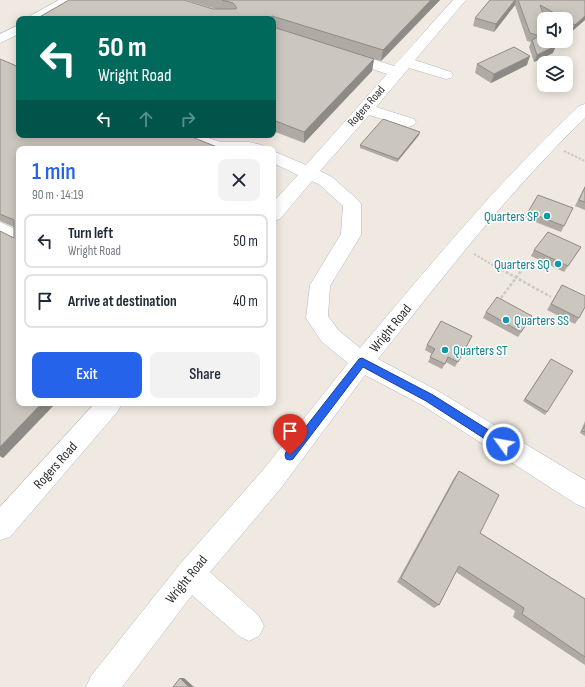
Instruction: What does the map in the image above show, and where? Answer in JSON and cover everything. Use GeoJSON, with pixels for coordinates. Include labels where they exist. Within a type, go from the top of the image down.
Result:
{"type":"FeatureCollection","features":[{"type":"Feature","properties":{"kind":"street"},"geometry":{"type":"LineString","coordinates":[[41,16],[68,0]]}},
{"type":"Feature","properties":{"kind":"street","name":"Rogers Road"},"geometry":{"type":"LineString","coordinates":[[276,210],[401,67],[457,0]]}},
{"type":"Feature","properties":{"kind":"street"},"geometry":{"type":"LineString","coordinates":[[0,40],[16,30]]}},
{"type":"Feature","properties":{"kind":"street"},"geometry":{"type":"LineString","coordinates":[[333,52],[446,75]]}},
{"type":"Feature","properties":{"kind":"street"},"geometry":{"type":"LineString","coordinates":[[364,108],[408,122]]}},
{"type":"Feature","properties":{"kind":"street","name":"Wright Road"},"geometry":{"type":"LineString","coordinates":[[102,687],[190,574],[272,478],[362,362],[458,245],[548,144],[585,109]]}},
{"type":"Feature","properties":{"kind":"street"},"geometry":{"type":"LineString","coordinates":[[192,138],[206,144],[217,146]]}},
{"type":"Feature","properties":{"kind":"street"},"geometry":{"type":"LineString","coordinates":[[276,157],[326,180],[352,204],[351,235],[320,285],[317,318],[330,336],[362,362],[430,398],[585,495]]}},
{"type":"Feature","properties":{"kind":"street"},"geometry":{"type":"LineString","coordinates":[[0,229],[16,237]]}},
{"type":"Feature","properties":{"kind":"street","name":"Rogers Road"},"geometry":{"type":"LineString","coordinates":[[0,527],[107,406]]}},
{"type":"Feature","properties":{"kind":"street"},"geometry":{"type":"LineString","coordinates":[[190,574],[249,626]]}},
{"type":"Feature","properties":{"kind":"path"},"geometry":{"type":"LineString","coordinates":[[548,144],[585,160]]}},
{"type":"Feature","properties":{"kind":"path"},"geometry":{"type":"LineString","coordinates":[[458,245],[551,297]]}},
{"type":"Feature","properties":{"kind":"path"},"geometry":{"type":"LineString","coordinates":[[501,298],[527,262]]}},
{"type":"Feature","properties":{"kind":"building"},"geometry":{"type":"Polygon","coordinates":[[[69,0],[184,0],[213,9],[235,9],[237,8],[233,3],[222,0],[431,0],[383,50],[276,16],[41,16],[69,0]]]}},
{"type":"Feature","properties":{"kind":"building"},"geometry":{"type":"Polygon","coordinates":[[[490,0],[515,0],[496,24],[475,18],[490,0]]]}},
{"type":"Feature","properties":{"kind":"building"},"geometry":{"type":"Polygon","coordinates":[[[518,0],[585,0],[585,16],[575,25],[573,24],[573,12],[552,12],[540,5],[542,12],[537,12],[537,35],[530,33],[518,0]]]}},
{"type":"Feature","properties":{"kind":"building"},"geometry":{"type":"Polygon","coordinates":[[[276,28],[374,59],[304,132],[276,121],[276,28]]]}},
{"type":"Feature","properties":{"kind":"building"},"geometry":{"type":"Polygon","coordinates":[[[537,38],[537,48],[552,48],[537,55],[532,40],[537,38]]]}},
{"type":"Feature","properties":{"kind":"building"},"geometry":{"type":"Polygon","coordinates":[[[514,47],[530,56],[494,74],[477,64],[514,47]]]}},
{"type":"Feature","properties":{"kind":"building"},"geometry":{"type":"Polygon","coordinates":[[[0,59],[16,66],[16,138],[194,138],[214,146],[16,146],[16,406],[39,406],[0,447],[0,231],[14,238],[14,220],[0,214],[0,59]]]}},
{"type":"Feature","properties":{"kind":"building"},"geometry":{"type":"Polygon","coordinates":[[[383,119],[420,132],[398,159],[360,145],[383,119]]]}},
{"type":"Feature","properties":{"kind":"building"},"geometry":{"type":"Polygon","coordinates":[[[585,187],[585,202],[579,200],[585,187]]]}},
{"type":"Feature","properties":{"kind":"building","name":"Quarters SP"},"geometry":{"type":"Polygon","coordinates":[[[538,195],[573,208],[564,226],[528,212],[538,195]]]}},
{"type":"Feature","properties":{"kind":"building"},"geometry":{"type":"Polygon","coordinates":[[[548,232],[581,247],[568,266],[534,250],[548,232]]]}},
{"type":"Feature","properties":{"kind":"building"},"geometry":{"type":"Polygon","coordinates":[[[562,285],[585,296],[585,307],[579,318],[551,304],[562,285]]]}},
{"type":"Feature","properties":{"kind":"building","name":"Quarters SS"},"geometry":{"type":"Polygon","coordinates":[[[497,297],[532,316],[521,332],[486,312],[497,297]]]}},
{"type":"Feature","properties":{"kind":"building","name":"Quarters ST"},"geometry":{"type":"Polygon","coordinates":[[[441,321],[472,336],[458,362],[448,357],[445,364],[430,357],[435,349],[427,345],[441,321]]]}},
{"type":"Feature","properties":{"kind":"building"},"geometry":{"type":"Polygon","coordinates":[[[551,359],[573,371],[547,412],[525,399],[551,359]]]}},
{"type":"Feature","properties":{"kind":"building"},"geometry":{"type":"Polygon","coordinates":[[[585,425],[585,432],[582,431],[585,425]]]}},
{"type":"Feature","properties":{"kind":"building"},"geometry":{"type":"Polygon","coordinates":[[[459,471],[499,495],[480,533],[585,599],[585,657],[522,614],[524,608],[459,566],[439,605],[401,578],[459,471]]]}},
{"type":"Feature","properties":{"kind":"building"},"geometry":{"type":"Polygon","coordinates":[[[180,678],[189,687],[173,687],[180,678]]]}},
{"type":"Feature","properties":{"kind":"place","name":"Quarters SP"},"geometry":{"type":"Point","coordinates":[547,216]}},
{"type":"Feature","properties":{"kind":"place","name":"Quarters SQ"},"geometry":{"type":"Point","coordinates":[558,264]}},
{"type":"Feature","properties":{"kind":"place","name":"Quarters SS"},"geometry":{"type":"Point","coordinates":[506,320]}},
{"type":"Feature","properties":{"kind":"place","name":"Quarters ST"},"geometry":{"type":"Point","coordinates":[445,350]}},
{"type":"Feature","properties":{"kind":"route"},"geometry":{"type":"LineString","coordinates":[[290,455],[362,362],[430,398],[503,444]]}}]}
